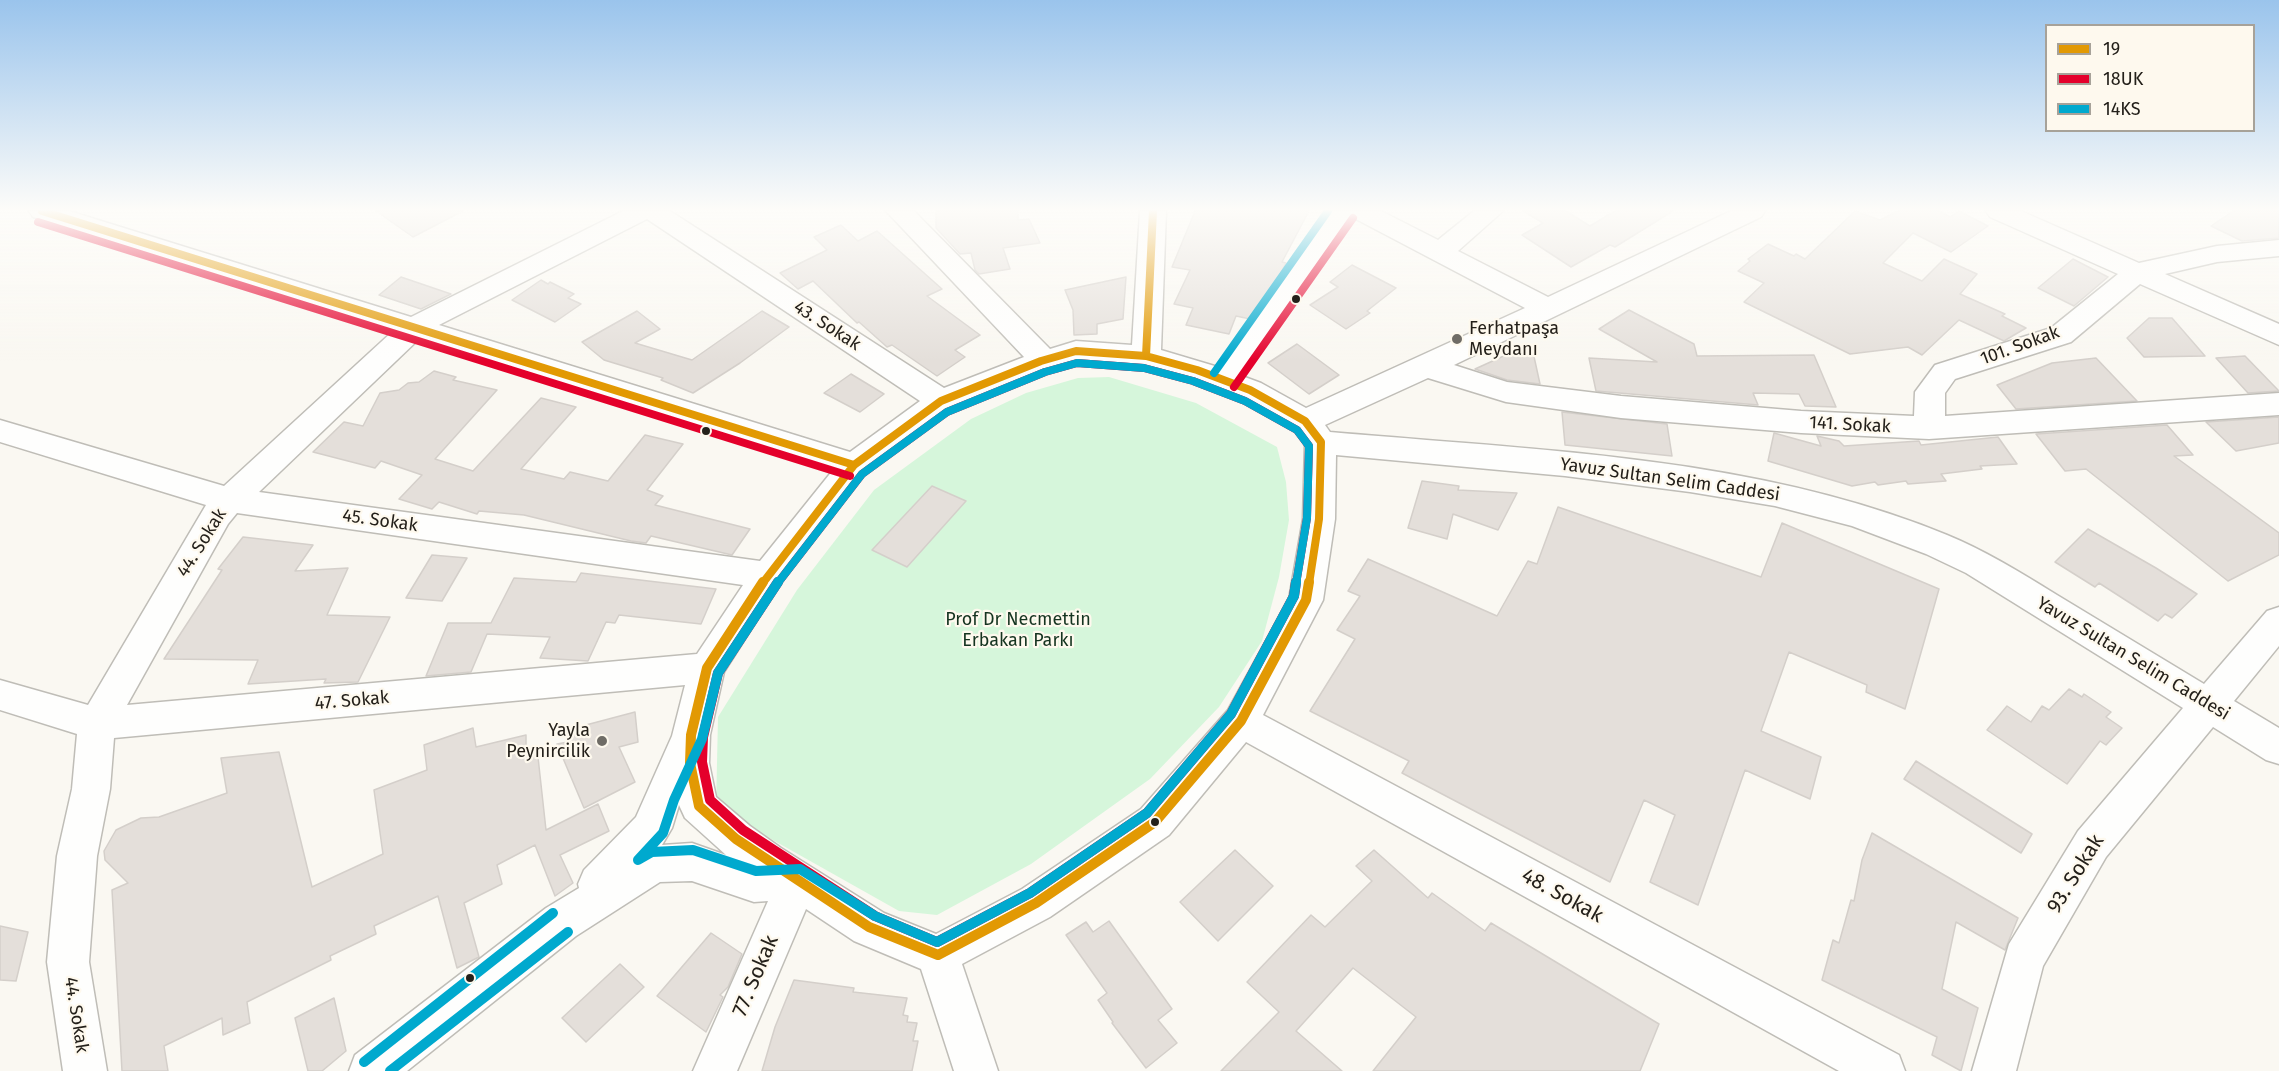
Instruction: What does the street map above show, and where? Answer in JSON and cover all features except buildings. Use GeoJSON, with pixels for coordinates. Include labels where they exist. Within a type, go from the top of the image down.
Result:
{"type":"FeatureCollection","features":[{"type":"Feature","properties":{"kind":"street"},"geometry":{"type":"LineString","coordinates":[[204,261],[854,465]]}},
{"type":"Feature","properties":{"kind":"street","name":"44. Sokak"},"geometry":{"type":"LineString","coordinates":[[84,1071],[68,962],[78,856],[91,789],[97,724],[216,515],[230,500],[415,326],[544,261]]}},
{"type":"Feature","properties":{"kind":"street","name":"43. Sokak"},"geometry":{"type":"LineString","coordinates":[[728,261],[941,401]]}},
{"type":"Feature","properties":{"kind":"street"},"geometry":{"type":"LineString","coordinates":[[948,261],[1044,360]]}},
{"type":"Feature","properties":{"kind":"street"},"geometry":{"type":"LineString","coordinates":[[1146,356],[1151,261]]}},
{"type":"Feature","properties":{"kind":"street"},"geometry":{"type":"LineString","coordinates":[[1224,380],[1308,261]]}},
{"type":"Feature","properties":{"kind":"street"},"geometry":{"type":"LineString","coordinates":[[1457,261],[1548,309]]}},
{"type":"Feature","properties":{"kind":"street"},"geometry":{"type":"LineString","coordinates":[[1313,431],[1426,367],[1648,261]]}},
{"type":"Feature","properties":{"kind":"street"},"geometry":{"type":"LineString","coordinates":[[2112,261],[2279,335]]}},
{"type":"Feature","properties":{"kind":"street","name":"101. Sokak"},"geometry":{"type":"LineString","coordinates":[[1929,428],[1930,392],[1945,372],[2061,335],[2137,272],[2186,261]]}},
{"type":"Feature","properties":{"kind":"street"},"geometry":{"type":"LineString","coordinates":[[561,922],[652,828],[663,796],[691,735],[707,668],[768,575],[854,465],[941,401],[1044,360],[1076,351],[1146,356],[1250,390],[1313,431]]}},
{"type":"Feature","properties":{"kind":"street","name":"141. Sokak"},"geometry":{"type":"LineString","coordinates":[[1426,367],[1506,392],[1621,407],[1802,422],[1929,428],[2279,404]]}},
{"type":"Feature","properties":{"kind":"street","name":"45. Sokak"},"geometry":{"type":"LineString","coordinates":[[0,431],[230,500],[768,575]]}},
{"type":"Feature","properties":{"kind":"street"},"geometry":{"type":"LineString","coordinates":[[938,955],[1036,903],[1155,822],[1241,720],[1306,600],[1319,519],[1313,431]]}},
{"type":"Feature","properties":{"kind":"street","name":"Yavuz Sultan Selim Caddesi"},"geometry":{"type":"LineString","coordinates":[[1313,431],[1743,486],[1842,509],[1935,541],[1977,564],[2279,748]]}},
{"type":"Feature","properties":{"kind":"street","name":"93. Sokak"},"geometry":{"type":"LineString","coordinates":[[1994,1071],[2024,959],[2092,844],[2279,621]]}},
{"type":"Feature","properties":{"kind":"street","name":"47. Sokak"},"geometry":{"type":"LineString","coordinates":[[0,694],[97,724],[707,668]]}},
{"type":"Feature","properties":{"kind":"street","name":"48. Sokak"},"geometry":{"type":"LineString","coordinates":[[1241,720],[1883,1071]]}},
{"type":"Feature","properties":{"kind":"street"},"geometry":{"type":"LineString","coordinates":[[691,735],[690,763],[699,806],[736,839],[869,927],[938,955],[976,1071]]}},
{"type":"Feature","properties":{"kind":"street"},"geometry":{"type":"LineString","coordinates":[[371,1071],[561,922],[654,864],[692,862],[754,884],[797,881]]}},
{"type":"Feature","properties":{"kind":"street","name":"77. Sokak"},"geometry":{"type":"LineString","coordinates":[[715,1071],[797,881]]}},
{"type":"Feature","properties":{"kind":"green space","name":"Prof Dr Necmettin Erbakan Parkı"},"geometry":{"type":"Polygon","coordinates":[[[1109,377],[1196,403],[1277,447],[1286,482],[1289,520],[1279,577],[1262,641],[1219,707],[1150,779],[1031,864],[937,915],[899,911],[716,808],[718,717],[797,590],[874,490],[971,419],[1026,393],[1078,378],[1109,377]]]}},
{"type":"Feature","properties":{"kind":"transit line","name":"18UK"},"geometry":{"type":"LineString","coordinates":[[163,261],[850,476]]}},
{"type":"Feature","properties":{"kind":"transit line","name":"19"},"geometry":{"type":"LineString","coordinates":[[202,261],[854,465]]}},
{"type":"Feature","properties":{"kind":"transit line","name":"19"},"geometry":{"type":"LineString","coordinates":[[1146,356],[1151,261]]}},
{"type":"Feature","properties":{"kind":"transit line","name":"14KS"},"geometry":{"type":"LineString","coordinates":[[1214,373],[1293,261]]}},
{"type":"Feature","properties":{"kind":"transit line","name":"18UK"},"geometry":{"type":"LineString","coordinates":[[1234,387],[1323,261]]}},
{"type":"Feature","properties":{"kind":"transit line","name":"19"},"geometry":{"type":"LineString","coordinates":[[1076,351],[1146,356],[1197,370],[1250,390],[1305,421],[1321,442],[1319,519],[1306,600],[1241,721],[1155,822],[1036,903],[938,955],[869,927],[736,839],[699,806],[690,763],[691,735],[707,668],[768,575],[854,465],[941,401],[1041,361],[1076,351]]}},
{"type":"Feature","properties":{"kind":"transit line","name":"18UK"},"geometry":{"type":"LineString","coordinates":[[1077,363],[1144,368],[1193,381],[1245,401],[1297,430],[1309,446],[1307,518],[1294,596],[1231,714],[1147,813],[1030,893],[937,942],[875,916],[743,830],[710,800],[702,762],[703,737],[718,673],[778,582],[862,474],[947,412],[1045,372],[1077,363]]}},
{"type":"Feature","properties":{"kind":"transit line","name":"14KS"},"geometry":{"type":"LineString","coordinates":[[1077,363],[1144,368],[1193,381],[1245,401],[1297,430],[1309,446],[1307,518],[1294,596],[1231,714],[1147,813],[1030,893],[937,942],[875,916],[800,869],[756,871],[693,850],[652,852],[638,860],[663,833],[674,800],[702,739],[718,673],[778,582],[862,474],[947,412],[1045,372],[1077,363]]}},
{"type":"Feature","properties":{"kind":"transit line","name":"14KS"},"geometry":{"type":"LineString","coordinates":[[364,1062],[553,913]]}},
{"type":"Feature","properties":{"kind":"transit line","name":"14KS"},"geometry":{"type":"LineString","coordinates":[[390,1071],[568,932]]}},
{"type":"Feature","properties":{"kind":"place","name":"Ferhatpaşa Meydanı"},"geometry":{"type":"Point","coordinates":[1457,339]}},
{"type":"Feature","properties":{"kind":"place","name":"Yayla Peynircilik"},"geometry":{"type":"Point","coordinates":[602,741]}}]}
